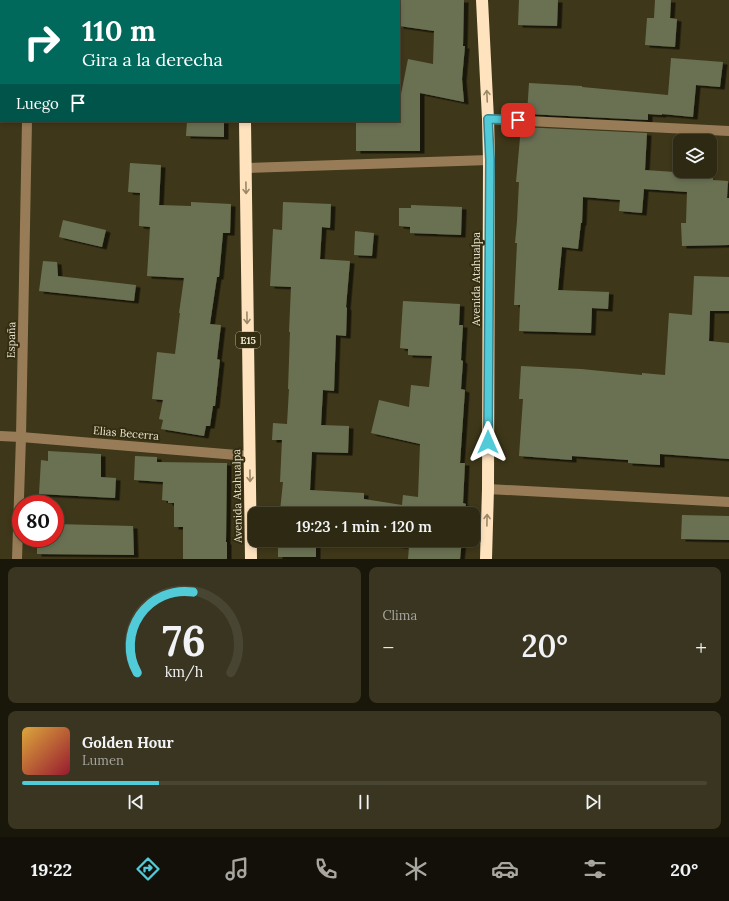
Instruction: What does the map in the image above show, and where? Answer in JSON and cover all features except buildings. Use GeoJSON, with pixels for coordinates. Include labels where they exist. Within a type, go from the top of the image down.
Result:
{"type":"FeatureCollection","features":[{"type":"Feature","properties":{"kind":"highway","name":"Avenida Atahualpa"},"geometry":{"type":"LineString","coordinates":[[482,0],[490,160],[488,489],[486,559]]}},
{"type":"Feature","properties":{"kind":"highway","name":"Avenida Atahualpa"},"geometry":{"type":"LineString","coordinates":[[245,122],[251,559]]}},
{"type":"Feature","properties":{"kind":"street"},"geometry":{"type":"LineString","coordinates":[[488,119],[729,131]]}},
{"type":"Feature","properties":{"kind":"street","name":"España"},"geometry":{"type":"LineString","coordinates":[[17,559],[21,437],[26,122]]}},
{"type":"Feature","properties":{"kind":"street"},"geometry":{"type":"LineString","coordinates":[[245,168],[490,160]]}},
{"type":"Feature","properties":{"kind":"street","name":"Elias Becerra"},"geometry":{"type":"LineString","coordinates":[[0,436],[250,456]]}},
{"type":"Feature","properties":{"kind":"street"},"geometry":{"type":"LineString","coordinates":[[488,489],[729,502]]}},
{"type":"Feature","properties":{"kind":"route"},"geometry":{"type":"LineString","coordinates":[[488,442],[490,160],[488,119],[518,120]]}}]}
